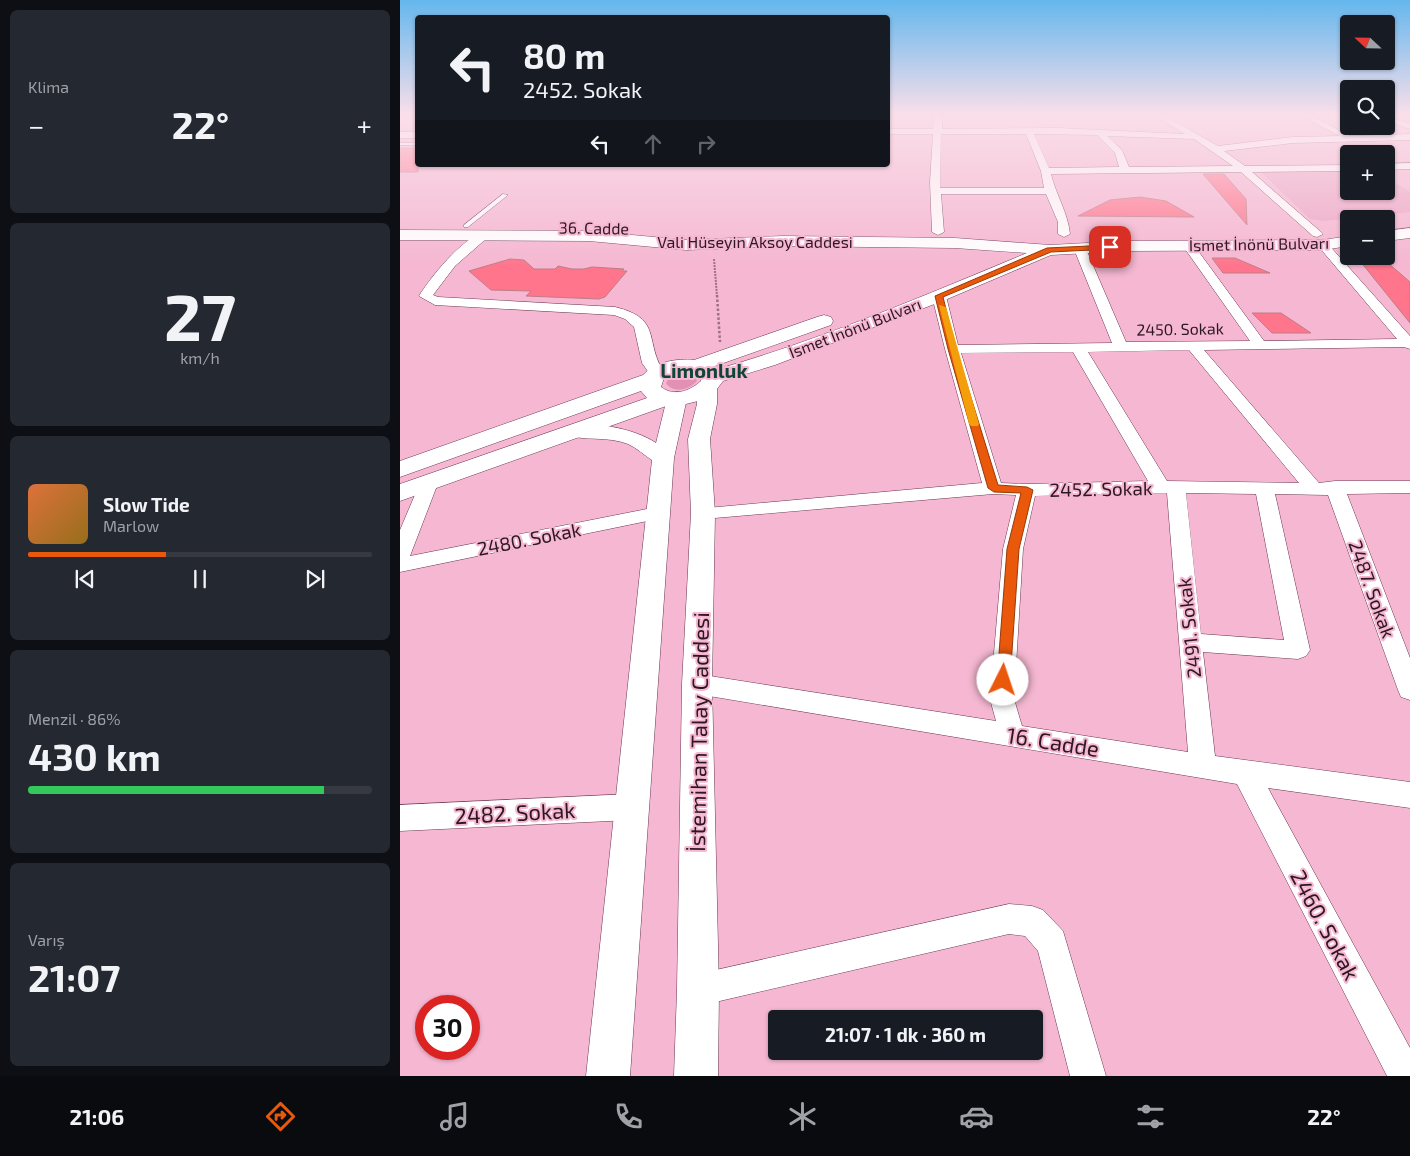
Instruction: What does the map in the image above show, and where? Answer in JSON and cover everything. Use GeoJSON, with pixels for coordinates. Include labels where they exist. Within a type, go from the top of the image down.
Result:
{"type":"FeatureCollection","features":[{"type":"Feature","properties":{"kind":"main road"},"geometry":{"type":"LineString","coordinates":[[1395,226],[1410,224]]}},
{"type":"Feature","properties":{"kind":"main road","name":"36. Cadde"},"geometry":{"type":"LineString","coordinates":[[400,225],[1028,233]]}},
{"type":"Feature","properties":{"kind":"main road"},"geometry":{"type":"LineString","coordinates":[[676,245],[670,242],[670,237],[678,232],[690,229],[709,231],[714,235],[710,241],[697,245]]}},
{"type":"Feature","properties":{"kind":"main road","name":"İsmet İnönü Bulvarı"},"geometry":{"type":"LineString","coordinates":[[705,377],[721,356],[978,268],[1014,247],[1016,239],[1028,233]]}},
{"type":"Feature","properties":{"kind":"main road","name":"İsmet İnönü Bulvarı"},"geometry":{"type":"LineString","coordinates":[[705,377],[768,361],[939,296],[1048,242],[1080,249],[1125,246],[1189,246],[1320,239],[1340,233]]}},
{"type":"Feature","properties":{"kind":"main road"},"geometry":{"type":"LineString","coordinates":[[1395,235],[1410,233]]}},
{"type":"Feature","properties":{"kind":"main road","name":"İsmet İnönü Bulvarı"},"geometry":{"type":"LineString","coordinates":[[1064,234],[1340,240]]}},
{"type":"Feature","properties":{"kind":"main road"},"geometry":{"type":"LineString","coordinates":[[1048,242],[1061,244],[1064,234]]}},
{"type":"Feature","properties":{"kind":"main road","name":"Vali Hüseyin Aksoy Caddesi"},"geometry":{"type":"LineString","coordinates":[[400,235],[589,236],[676,245],[783,241],[955,243],[1014,247],[1048,242]]}},
{"type":"Feature","properties":{"kind":"main road"},"geometry":{"type":"LineString","coordinates":[[955,243],[973,250],[979,258],[978,268]]}},
{"type":"Feature","properties":{"kind":"main road"},"geometry":{"type":"LineString","coordinates":[[400,469],[654,377],[675,367],[705,377],[688,397],[672,398],[660,396],[650,389],[654,377]]}},
{"type":"Feature","properties":{"kind":"main road"},"geometry":{"type":"LineString","coordinates":[[400,493],[572,431],[672,398]]}},
{"type":"Feature","properties":{"kind":"street"},"geometry":{"type":"LineString","coordinates":[[936,166],[938,232]]}},
{"type":"Feature","properties":{"kind":"street"},"geometry":{"type":"LineString","coordinates":[[1044,166],[1050,191],[1063,222],[1064,234]]}},
{"type":"Feature","properties":{"kind":"street"},"geometry":{"type":"LineString","coordinates":[[1239,166],[1320,239],[1409,344]]}},
{"type":"Feature","properties":{"kind":"street"},"geometry":{"type":"LineString","coordinates":[[1046,171],[1340,168]]}},
{"type":"Feature","properties":{"kind":"street"},"geometry":{"type":"LineString","coordinates":[[936,191],[1050,191]]}},
{"type":"Feature","properties":{"kind":"street"},"geometry":{"type":"LineString","coordinates":[[483,236],[470,246],[432,284],[426,296],[435,301],[615,311],[630,316],[641,325],[654,377]]}},
{"type":"Feature","properties":{"kind":"street"},"geometry":{"type":"LineString","coordinates":[[1189,246],[1260,345]]}},
{"type":"Feature","properties":{"kind":"street"},"geometry":{"type":"LineString","coordinates":[[1080,249],[1121,347]]}},
{"type":"Feature","properties":{"kind":"street"},"geometry":{"type":"LineString","coordinates":[[939,296],[952,349],[994,488]]}},
{"type":"Feature","properties":{"kind":"street"},"geometry":{"type":"LineString","coordinates":[[1394,326],[1410,325]]}},
{"type":"Feature","properties":{"kind":"street","name":"2450. Sokak"},"geometry":{"type":"LineString","coordinates":[[952,349],[1409,344]]}},
{"type":"Feature","properties":{"kind":"street","name":"2487. Sokak"},"geometry":{"type":"LineString","coordinates":[[1194,347],[1324,488],[1410,690]]}},
{"type":"Feature","properties":{"kind":"street","name":"2491. Sokak"},"geometry":{"type":"LineString","coordinates":[[1079,349],[1168,488],[1191,642],[1203,767]]}},
{"type":"Feature","properties":{"kind":"street","name":"İstemihan Talay Caddesi"},"geometry":{"type":"LineString","coordinates":[[696,1076],[698,990],[697,684],[703,513],[700,439],[707,404],[705,377]]}},
{"type":"Feature","properties":{"kind":"street"},"geometry":{"type":"LineString","coordinates":[[608,1076],[657,513],[672,398]]}},
{"type":"Feature","properties":{"kind":"street"},"geometry":{"type":"LineString","coordinates":[[572,431],[610,433],[637,440],[663,458]]}},
{"type":"Feature","properties":{"kind":"street"},"geometry":{"type":"LineString","coordinates":[[400,555],[429,483]]}},
{"type":"Feature","properties":{"kind":"street","name":"2452. Sokak"},"geometry":{"type":"LineString","coordinates":[[703,513],[994,488],[1027,490],[1410,487]]}},
{"type":"Feature","properties":{"kind":"street"},"geometry":{"type":"LineString","coordinates":[[1191,642],[1298,650],[1264,489]]}},
{"type":"Feature","properties":{"kind":"street"},"geometry":{"type":"LineString","coordinates":[[1012,735],[1002,699],[1013,549],[1027,490]]}},
{"type":"Feature","properties":{"kind":"street","name":"2480. Sokak"},"geometry":{"type":"LineString","coordinates":[[400,565],[657,513]]}},
{"type":"Feature","properties":{"kind":"street","name":"16. Cadde"},"geometry":{"type":"LineString","coordinates":[[697,684],[1203,767],[1410,795]]}},
{"type":"Feature","properties":{"kind":"street","name":"2460. Sokak"},"geometry":{"type":"LineString","coordinates":[[1245,773],[1406,1076]]}},
{"type":"Feature","properties":{"kind":"street","name":"2482. Sokak"},"geometry":{"type":"LineString","coordinates":[[400,818],[631,807]]}},
{"type":"Feature","properties":{"kind":"street"},"geometry":{"type":"LineString","coordinates":[[698,990],[1009,919],[1032,921],[1052,942],[1088,1076]]}},
{"type":"Feature","properties":{"kind":"lane"},"geometry":{"type":"LineString","coordinates":[[466,226],[505,195]]}},
{"type":"Feature","properties":{"kind":"path"},"geometry":{"type":"LineString","coordinates":[[713,250],[721,356]]}},
{"type":"Feature","properties":{"kind":"shaded area"},"geometry":{"type":"Polygon","coordinates":[[[1340,170],[1340,200],[1395,200],[1395,183],[1410,192],[1410,212],[1395,214],[1395,210],[1340,210],[1340,219],[1325,221],[1310,219],[1261,172],[1340,170]]]}},
{"type":"Feature","properties":{"kind":"shaded area"},"geometry":{"type":"Polygon","coordinates":[[[682,373],[695,376],[697,381],[690,387],[677,390],[666,383],[669,378],[682,373]]]}},
{"type":"Feature","properties":{"kind":"building"},"geometry":{"type":"Polygon","coordinates":[[[400,166],[418,167],[418,172],[400,172],[400,166]]]}},
{"type":"Feature","properties":{"kind":"building"},"geometry":{"type":"Polygon","coordinates":[[[1203,174],[1224,174],[1246,199],[1247,225],[1203,174]]]}},
{"type":"Feature","properties":{"kind":"building"},"geometry":{"type":"Polygon","coordinates":[[[1140,197],[1166,201],[1194,217],[1078,216],[1110,200],[1140,197]]]}},
{"type":"Feature","properties":{"kind":"building"},"geometry":{"type":"Polygon","coordinates":[[[1212,258],[1235,258],[1270,273],[1223,273],[1212,258]]]}},
{"type":"Feature","properties":{"kind":"building"},"geometry":{"type":"Polygon","coordinates":[[[510,259],[524,260],[534,269],[555,269],[558,266],[572,269],[592,267],[624,269],[622,271],[627,271],[605,297],[599,299],[526,296],[531,291],[491,290],[469,271],[510,259]]]}},
{"type":"Feature","properties":{"kind":"building"},"geometry":{"type":"Polygon","coordinates":[[[1363,265],[1390,265],[1410,282],[1410,323],[1363,265]]]}},
{"type":"Feature","properties":{"kind":"building"},"geometry":{"type":"Polygon","coordinates":[[[1252,313],[1281,313],[1311,333],[1272,333],[1252,313]]]}},
{"type":"Feature","properties":{"kind":"slow traffic"},"geometry":{"type":"LineString","coordinates":[[942,307],[974,424]]}},
{"type":"Feature","properties":{"kind":"district","name":"Limonluk"},"geometry":{"type":"Point","coordinates":[704,371]}},
{"type":"Feature","properties":{"kind":"route"},"geometry":{"type":"LineString","coordinates":[[1003,680],[1013,549],[1027,490],[994,488],[952,349],[939,296],[1050,250],[1110,247]]}}]}
